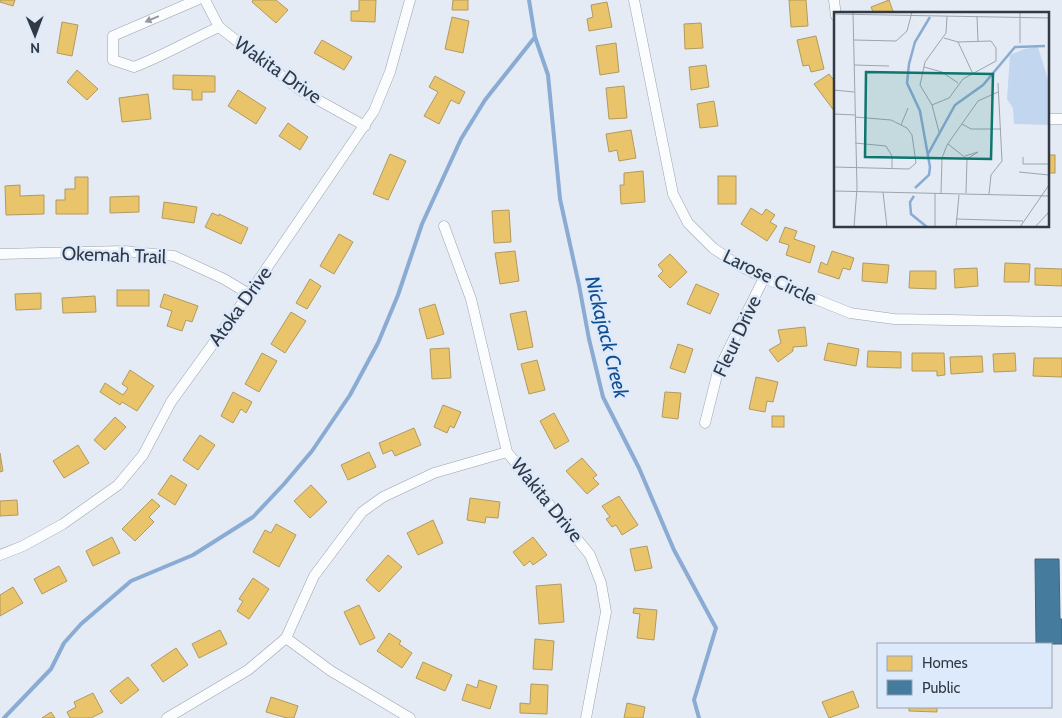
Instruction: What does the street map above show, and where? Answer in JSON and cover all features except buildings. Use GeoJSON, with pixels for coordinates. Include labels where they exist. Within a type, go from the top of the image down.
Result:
{"type":"FeatureCollection","features":[{"type":"Feature","properties":{"kind":"street"},"geometry":{"type":"LineString","coordinates":[[197,0],[113,36],[113,60],[134,67],[160,57],[184,43],[219,27]]}},
{"type":"Feature","properties":{"kind":"street","name":"Wakita Drive"},"geometry":{"type":"LineString","coordinates":[[205,0],[219,27],[300,90],[365,126]]}},
{"type":"Feature","properties":{"kind":"street","name":"Atoka Drive"},"geometry":{"type":"LineString","coordinates":[[0,554],[24,546],[62,524],[118,485],[143,455],[171,402],[249,294],[374,111],[390,72],[410,0]]}},
{"type":"Feature","properties":{"kind":"street","name":"Larose Circle"},"geometry":{"type":"LineString","coordinates":[[634,0],[673,194],[688,223],[713,248],[738,265],[764,278],[850,313],[894,320],[1062,322]]}},
{"type":"Feature","properties":{"kind":"street","name":"Wakita Drive"},"geometry":{"type":"LineString","coordinates":[[444,226],[471,299],[507,452],[590,555],[601,583],[606,612],[586,718]]}},
{"type":"Feature","properties":{"kind":"street","name":"Okemah Trail"},"geometry":{"type":"LineString","coordinates":[[0,254],[124,251],[174,256],[224,279],[249,294]]}},
{"type":"Feature","properties":{"kind":"street","name":"Fleur Drive"},"geometry":{"type":"LineString","coordinates":[[705,423],[718,371],[764,278]]}},
{"type":"Feature","properties":{"kind":"street"},"geometry":{"type":"LineString","coordinates":[[168,718],[248,670],[286,638],[314,576],[362,512],[383,497],[434,473],[507,452]]}},
{"type":"Feature","properties":{"kind":"street"},"geometry":{"type":"LineString","coordinates":[[286,638],[331,671],[410,718]]}},
{"type":"Feature","properties":{"kind":"waterway","name":"Nickajack Creek"},"geometry":{"type":"LineString","coordinates":[[529,0],[535,37],[548,75],[560,199],[603,397],[639,468],[674,550],[716,628],[694,700],[699,718]]}},
{"type":"Feature","properties":{"kind":"waterway"},"geometry":{"type":"LineString","coordinates":[[4,718],[51,669],[64,643],[81,624],[131,581],[193,555],[253,517],[312,451],[350,395],[378,343],[398,295],[422,224],[461,139],[485,100],[535,37]]}}]}
